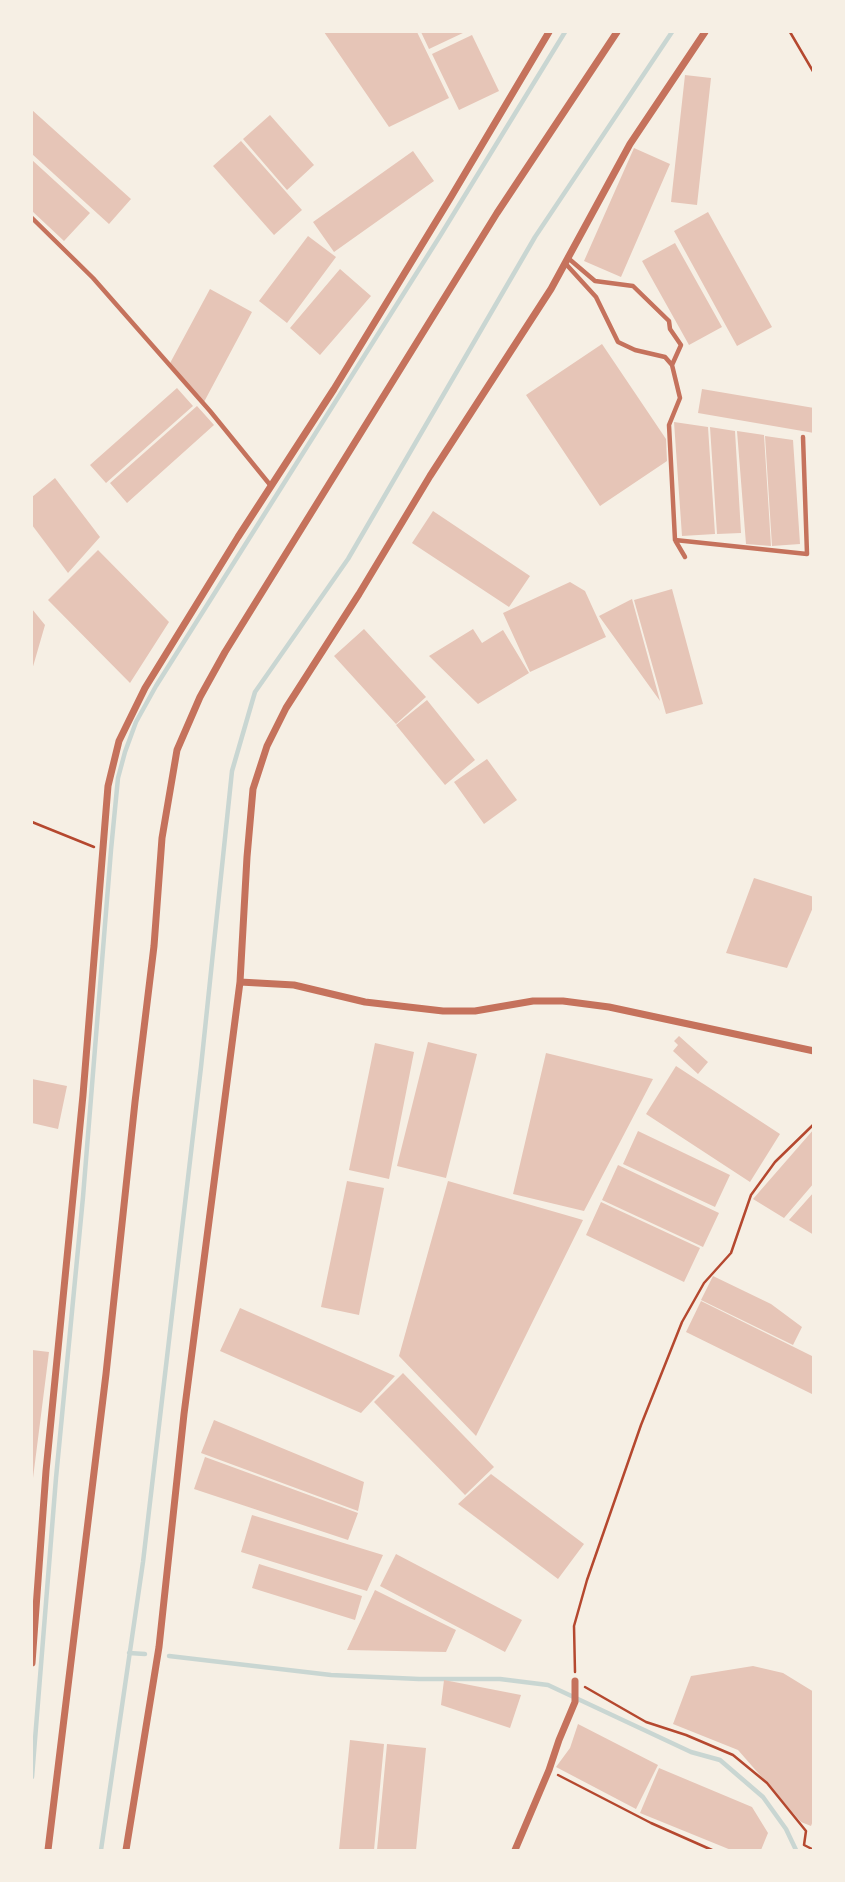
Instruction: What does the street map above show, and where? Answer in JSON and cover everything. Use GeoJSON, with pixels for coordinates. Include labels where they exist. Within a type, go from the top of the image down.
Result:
{"type":"FeatureCollection","features":[{"type":"Feature","properties":{"kind":"street"},"geometry":{"type":"LineString","coordinates":[[32,1663],[46,1471],[83,1095],[108,786],[119,741],[145,688],[334,389],[549,32]]}},
{"type":"Feature","properties":{"kind":"street"},"geometry":{"type":"LineString","coordinates":[[48,1850],[154,946],[162,838],[177,750],[200,697],[238,630],[496,213],[617,32]]}},
{"type":"Feature","properties":{"kind":"street"},"geometry":{"type":"LineString","coordinates":[[126,1850],[159,1647],[184,1414],[240,982],[253,789],[267,746],[286,708],[430,476],[551,289],[630,144],[705,32]]}},
{"type":"Feature","properties":{"kind":"street"},"geometry":{"type":"LineString","coordinates":[[240,982],[294,985],[365,1002],[443,1012],[475,1011],[533,1001],[563,1001],[609,1007],[814,1051]]}},
{"type":"Feature","properties":{"kind":"street"},"geometry":{"type":"LineString","coordinates":[[515,1850],[575,1702],[575,1685]]}},
{"type":"Feature","properties":{"kind":"lane"},"geometry":{"type":"LineString","coordinates":[[32,218],[93,278],[271,485]]}},
{"type":"Feature","properties":{"kind":"lane"},"geometry":{"type":"LineString","coordinates":[[566,260],[596,297],[618,342],[665,358],[672,365],[680,398],[669,425],[674,540],[685,557]]}},
{"type":"Feature","properties":{"kind":"lane"},"geometry":{"type":"LineString","coordinates":[[566,260],[595,281],[632,286],[668,321],[681,345],[672,365]]}},
{"type":"Feature","properties":{"kind":"lane"},"geometry":{"type":"LineString","coordinates":[[674,540],[807,554],[803,437]]}},
{"type":"Feature","properties":{"kind":"path"},"geometry":{"type":"LineString","coordinates":[[789,32],[814,73]]}},
{"type":"Feature","properties":{"kind":"path"},"geometry":{"type":"LineString","coordinates":[[32,822],[103,851]]}},
{"type":"Feature","properties":{"kind":"path"},"geometry":{"type":"LineString","coordinates":[[814,1124],[775,1162],[751,1195],[731,1253],[704,1283],[682,1322],[641,1425],[587,1580],[574,1626],[575,1685],[646,1722],[733,1755],[767,1783],[806,1831],[804,1845],[814,1850]]}},
{"type":"Feature","properties":{"kind":"path"},"geometry":{"type":"LineString","coordinates":[[549,1770],[651,1823],[712,1850]]}},
{"type":"Feature","properties":{"kind":"building"},"geometry":{"type":"Polygon","coordinates":[[[324,32],[417,32],[449,98],[389,127],[324,32]]]}},
{"type":"Feature","properties":{"kind":"building"},"geometry":{"type":"Polygon","coordinates":[[[421,32],[465,32],[429,49],[421,32]]]}},
{"type":"Feature","properties":{"kind":"building"},"geometry":{"type":"Polygon","coordinates":[[[472,35],[499,91],[459,110],[432,54],[472,35]]]}},
{"type":"Feature","properties":{"kind":"building"},"geometry":{"type":"Polygon","coordinates":[[[685,75],[711,78],[697,205],[671,202],[685,75]]]}},
{"type":"Feature","properties":{"kind":"building"},"geometry":{"type":"Polygon","coordinates":[[[32,110],[131,199],[109,224],[32,154],[32,110]]]}},
{"type":"Feature","properties":{"kind":"building"},"geometry":{"type":"Polygon","coordinates":[[[270,115],[314,165],[287,190],[243,139],[270,115]]]}},
{"type":"Feature","properties":{"kind":"building"},"geometry":{"type":"Polygon","coordinates":[[[241,141],[302,210],[274,235],[213,166],[241,141]]]}},
{"type":"Feature","properties":{"kind":"building"},"geometry":{"type":"Polygon","coordinates":[[[634,148],[670,164],[621,277],[584,261],[634,148]]]}},
{"type":"Feature","properties":{"kind":"building"},"geometry":{"type":"Polygon","coordinates":[[[413,151],[434,181],[334,252],[313,222],[413,151]]]}},
{"type":"Feature","properties":{"kind":"building"},"geometry":{"type":"Polygon","coordinates":[[[32,160],[90,213],[64,241],[32,211],[32,160]]]}},
{"type":"Feature","properties":{"kind":"building"},"geometry":{"type":"Polygon","coordinates":[[[708,212],[772,327],[737,346],[674,231],[708,212]]]}},
{"type":"Feature","properties":{"kind":"building"},"geometry":{"type":"Polygon","coordinates":[[[308,236],[336,257],[287,323],[259,301],[308,236]]]}},
{"type":"Feature","properties":{"kind":"building"},"geometry":{"type":"Polygon","coordinates":[[[675,243],[722,327],[689,345],[642,261],[675,243]]]}},
{"type":"Feature","properties":{"kind":"building"},"geometry":{"type":"Polygon","coordinates":[[[340,269],[371,296],[320,355],[290,328],[340,269]]]}},
{"type":"Feature","properties":{"kind":"building"},"geometry":{"type":"Polygon","coordinates":[[[210,289],[252,312],[204,402],[169,365],[210,289]]]}},
{"type":"Feature","properties":{"kind":"building"},"geometry":{"type":"Polygon","coordinates":[[[602,344],[666,439],[667,461],[600,506],[526,395],[602,344]]]}},
{"type":"Feature","properties":{"kind":"building"},"geometry":{"type":"Polygon","coordinates":[[[177,388],[193,406],[106,483],[90,465],[177,388]]]}},
{"type":"Feature","properties":{"kind":"building"},"geometry":{"type":"Polygon","coordinates":[[[702,389],[814,408],[814,433],[698,413],[702,389]]]}},
{"type":"Feature","properties":{"kind":"building"},"geometry":{"type":"Polygon","coordinates":[[[197,406],[214,425],[127,503],[110,483],[197,406]]]}},
{"type":"Feature","properties":{"kind":"building"},"geometry":{"type":"Polygon","coordinates":[[[674,422],[708,427],[715,534],[682,536],[674,422]]]}},
{"type":"Feature","properties":{"kind":"building"},"geometry":{"type":"Polygon","coordinates":[[[710,427],[735,431],[741,533],[717,534],[710,427]]]}},
{"type":"Feature","properties":{"kind":"building"},"geometry":{"type":"Polygon","coordinates":[[[737,431],[764,435],[771,546],[746,544],[737,431]]]}},
{"type":"Feature","properties":{"kind":"building"},"geometry":{"type":"Polygon","coordinates":[[[765,436],[793,440],[800,544],[772,546],[765,436]]]}},
{"type":"Feature","properties":{"kind":"building"},"geometry":{"type":"Polygon","coordinates":[[[55,478],[100,537],[68,573],[32,525],[32,497],[55,478]]]}},
{"type":"Feature","properties":{"kind":"building"},"geometry":{"type":"Polygon","coordinates":[[[433,511],[530,576],[509,607],[412,543],[433,511]]]}},
{"type":"Feature","properties":{"kind":"building"},"geometry":{"type":"Polygon","coordinates":[[[98,550],[169,622],[130,683],[48,600],[98,550]]]}},
{"type":"Feature","properties":{"kind":"building"},"geometry":{"type":"Polygon","coordinates":[[[570,582],[585,591],[606,637],[530,672],[503,613],[570,582]]]}},
{"type":"Feature","properties":{"kind":"building"},"geometry":{"type":"Polygon","coordinates":[[[672,589],[703,704],[666,714],[634,600],[672,589]]]}},
{"type":"Feature","properties":{"kind":"building"},"geometry":{"type":"Polygon","coordinates":[[[632,599],[660,701],[599,616],[632,599]]]}},
{"type":"Feature","properties":{"kind":"building"},"geometry":{"type":"Polygon","coordinates":[[[32,609],[45,625],[32,670],[32,609]]]}},
{"type":"Feature","properties":{"kind":"building"},"geometry":{"type":"Polygon","coordinates":[[[364,629],[426,697],[396,724],[334,656],[364,629]]]}},
{"type":"Feature","properties":{"kind":"building"},"geometry":{"type":"Polygon","coordinates":[[[473,629],[482,643],[503,630],[529,673],[478,704],[429,656],[473,629]]]}},
{"type":"Feature","properties":{"kind":"building"},"geometry":{"type":"Polygon","coordinates":[[[427,700],[475,760],[445,785],[396,725],[427,700]]]}},
{"type":"Feature","properties":{"kind":"building"},"geometry":{"type":"Polygon","coordinates":[[[487,759],[517,800],[484,824],[454,782],[487,759]]]}},
{"type":"Feature","properties":{"kind":"building"},"geometry":{"type":"Polygon","coordinates":[[[754,878],[814,897],[814,905],[787,968],[726,953],[754,878]]]}},
{"type":"Feature","properties":{"kind":"building"},"geometry":{"type":"Polygon","coordinates":[[[679,1036],[708,1062],[698,1074],[673,1051],[678,1045],[674,1041],[679,1036]]]}},
{"type":"Feature","properties":{"kind":"building"},"geometry":{"type":"Polygon","coordinates":[[[428,1042],[477,1054],[446,1178],[397,1166],[428,1042]]]}},
{"type":"Feature","properties":{"kind":"building"},"geometry":{"type":"Polygon","coordinates":[[[375,1043],[414,1052],[389,1179],[349,1170],[375,1043]]]}},
{"type":"Feature","properties":{"kind":"building"},"geometry":{"type":"Polygon","coordinates":[[[546,1053],[653,1079],[584,1211],[513,1194],[546,1053]]]}},
{"type":"Feature","properties":{"kind":"building"},"geometry":{"type":"Polygon","coordinates":[[[676,1066],[780,1134],[750,1182],[646,1114],[676,1066]]]}},
{"type":"Feature","properties":{"kind":"building"},"geometry":{"type":"Polygon","coordinates":[[[32,1079],[67,1086],[58,1129],[32,1123],[32,1079]]]}},
{"type":"Feature","properties":{"kind":"building"},"geometry":{"type":"Polygon","coordinates":[[[814,1129],[814,1183],[784,1218],[753,1199],[814,1129]]]}},
{"type":"Feature","properties":{"kind":"building"},"geometry":{"type":"Polygon","coordinates":[[[638,1131],[730,1175],[715,1207],[623,1164],[638,1131]]]}},
{"type":"Feature","properties":{"kind":"building"},"geometry":{"type":"Polygon","coordinates":[[[618,1165],[719,1213],[703,1247],[602,1200],[618,1165]]]}},
{"type":"Feature","properties":{"kind":"building"},"geometry":{"type":"Polygon","coordinates":[[[347,1181],[384,1188],[359,1315],[321,1307],[347,1181]]]}},
{"type":"Feature","properties":{"kind":"building"},"geometry":{"type":"Polygon","coordinates":[[[448,1181],[583,1220],[476,1436],[399,1356],[448,1181]]]}},
{"type":"Feature","properties":{"kind":"building"},"geometry":{"type":"Polygon","coordinates":[[[814,1192],[814,1235],[789,1220],[814,1192]]]}},
{"type":"Feature","properties":{"kind":"building"},"geometry":{"type":"Polygon","coordinates":[[[601,1202],[700,1248],[684,1282],[586,1235],[601,1202]]]}},
{"type":"Feature","properties":{"kind":"building"},"geometry":{"type":"Polygon","coordinates":[[[713,1276],[771,1304],[802,1327],[793,1345],[701,1300],[713,1276]]]}},
{"type":"Feature","properties":{"kind":"building"},"geometry":{"type":"Polygon","coordinates":[[[701,1301],[814,1357],[814,1395],[686,1332],[701,1301]]]}},
{"type":"Feature","properties":{"kind":"building"},"geometry":{"type":"Polygon","coordinates":[[[240,1308],[395,1376],[361,1413],[220,1351],[240,1308]]]}},
{"type":"Feature","properties":{"kind":"building"},"geometry":{"type":"Polygon","coordinates":[[[32,1350],[49,1352],[33,1478],[32,1478],[32,1350]]]}},
{"type":"Feature","properties":{"kind":"building"},"geometry":{"type":"Polygon","coordinates":[[[403,1373],[494,1467],[465,1495],[374,1402],[403,1373]]]}},
{"type":"Feature","properties":{"kind":"building"},"geometry":{"type":"Polygon","coordinates":[[[214,1420],[364,1482],[358,1511],[201,1453],[214,1420]]]}},
{"type":"Feature","properties":{"kind":"building"},"geometry":{"type":"Polygon","coordinates":[[[205,1457],[358,1513],[348,1540],[194,1489],[205,1457]]]}},
{"type":"Feature","properties":{"kind":"building"},"geometry":{"type":"Polygon","coordinates":[[[491,1474],[584,1544],[558,1579],[458,1504],[491,1474]]]}},
{"type":"Feature","properties":{"kind":"building"},"geometry":{"type":"Polygon","coordinates":[[[252,1515],[383,1555],[367,1591],[241,1552],[252,1515]]]}},
{"type":"Feature","properties":{"kind":"building"},"geometry":{"type":"Polygon","coordinates":[[[396,1554],[522,1620],[505,1652],[380,1586],[396,1554]]]}},
{"type":"Feature","properties":{"kind":"building"},"geometry":{"type":"Polygon","coordinates":[[[259,1564],[362,1596],[355,1620],[252,1588],[259,1564]]]}},
{"type":"Feature","properties":{"kind":"building"},"geometry":{"type":"Polygon","coordinates":[[[375,1590],[456,1630],[446,1652],[347,1650],[375,1590]]]}},
{"type":"Feature","properties":{"kind":"building"},"geometry":{"type":"Polygon","coordinates":[[[753,1666],[783,1673],[814,1692],[814,1818],[811,1826],[801,1822],[738,1750],[673,1724],[691,1676],[753,1666]]]}},
{"type":"Feature","properties":{"kind":"building"},"geometry":{"type":"Polygon","coordinates":[[[444,1680],[521,1695],[510,1728],[441,1705],[444,1680]]]}},
{"type":"Feature","properties":{"kind":"building"},"geometry":{"type":"Polygon","coordinates":[[[578,1724],[658,1765],[636,1809],[556,1767],[570,1748],[578,1724]]]}},
{"type":"Feature","properties":{"kind":"building"},"geometry":{"type":"Polygon","coordinates":[[[350,1740],[384,1744],[374,1850],[339,1850],[350,1740]]]}},
{"type":"Feature","properties":{"kind":"building"},"geometry":{"type":"Polygon","coordinates":[[[387,1744],[426,1748],[416,1850],[377,1850],[387,1744]]]}},
{"type":"Feature","properties":{"kind":"building"},"geometry":{"type":"Polygon","coordinates":[[[659,1768],[752,1807],[768,1833],[761,1850],[731,1850],[640,1813],[659,1768]]]}},
{"type":"Feature","properties":{"kind":"waterway"},"geometry":{"type":"LineString","coordinates":[[32,1777],[111,850],[118,778],[125,752],[136,722],[156,686],[440,236],[565,32]]}},
{"type":"Feature","properties":{"kind":"waterway"},"geometry":{"type":"LineString","coordinates":[[101,1850],[143,1562],[201,1067],[232,771],[255,692],[348,559],[535,237],[672,32]]}},
{"type":"Feature","properties":{"kind":"waterway"},"geometry":{"type":"LineString","coordinates":[[129,1653],[145,1654]]}},
{"type":"Feature","properties":{"kind":"waterway"},"geometry":{"type":"LineString","coordinates":[[169,1656],[331,1675],[500,1679],[548,1685],[691,1752],[720,1760],[763,1797],[786,1829],[796,1850]]}}]}
